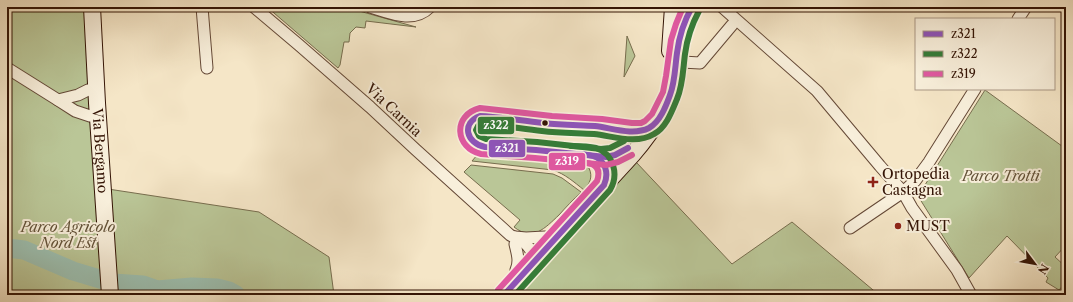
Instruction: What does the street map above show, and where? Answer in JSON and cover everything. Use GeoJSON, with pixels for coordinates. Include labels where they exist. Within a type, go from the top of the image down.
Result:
{"type":"FeatureCollection","features":[{"type":"Feature","properties":{"kind":"street","name":"Via Bergamo"},"geometry":{"type":"LineString","coordinates":[[92,7],[110,295]]}},
{"type":"Feature","properties":{"kind":"street"},"geometry":{"type":"LineString","coordinates":[[202,7],[207,68]]}},
{"type":"Feature","properties":{"kind":"street","name":"Via Carnia"},"geometry":{"type":"LineString","coordinates":[[254,7],[358,96],[514,241],[523,241],[532,255]]}},
{"type":"Feature","properties":{"kind":"street"},"geometry":{"type":"LineString","coordinates":[[370,7],[407,16],[418,15],[430,7]]}},
{"type":"Feature","properties":{"kind":"street"},"geometry":{"type":"LineString","coordinates":[[504,295],[545,238],[587,195],[628,148],[652,115],[666,84],[673,7]]}},
{"type":"Feature","properties":{"kind":"street"},"geometry":{"type":"LineString","coordinates":[[496,295],[516,270],[640,146],[656,123],[666,104],[673,85],[680,38],[692,7]]}},
{"type":"Feature","properties":{"kind":"street"},"geometry":{"type":"LineString","coordinates":[[722,7],[817,92],[903,192],[932,237],[957,270],[971,295]]}},
{"type":"Feature","properties":{"kind":"street"},"geometry":{"type":"LineString","coordinates":[[1019,18],[1026,7]]}},
{"type":"Feature","properties":{"kind":"street"},"geometry":{"type":"LineString","coordinates":[[682,62],[700,63],[732,25]]}},
{"type":"Feature","properties":{"kind":"street"},"geometry":{"type":"LineString","coordinates":[[7,68],[75,111],[90,116],[98,116]]}},
{"type":"Feature","properties":{"kind":"street"},"geometry":{"type":"LineString","coordinates":[[58,100],[78,95],[88,90],[97,89]]}},
{"type":"Feature","properties":{"kind":"street"},"geometry":{"type":"LineString","coordinates":[[850,228],[903,192],[915,180],[929,162],[974,90]]}},
{"type":"Feature","properties":{"kind":"street"},"geometry":{"type":"LineString","coordinates":[[516,270],[519,261],[514,241],[526,238],[545,238]]}},
{"type":"Feature","properties":{"kind":"green space","name":"Parco Agricolo Nord Est"},"geometry":{"type":"Polygon","coordinates":[[[7,7],[99,7],[108,189],[259,212],[329,257],[334,295],[7,295],[7,7]]]}},
{"type":"Feature","properties":{"kind":"green space"},"geometry":{"type":"Polygon","coordinates":[[[267,7],[345,7],[416,27],[366,21],[365,28],[356,27],[350,33],[349,42],[344,42],[340,65],[338,68],[267,7]]]}},
{"type":"Feature","properties":{"kind":"green space"},"geometry":{"type":"Polygon","coordinates":[[[627,36],[635,56],[624,77],[627,36]]]}},
{"type":"Feature","properties":{"kind":"green space","name":"Parco Trotti"},"geometry":{"type":"Polygon","coordinates":[[[985,90],[1066,149],[1066,245],[1055,257],[1066,267],[1066,282],[1059,290],[1046,282],[1048,278],[1007,236],[969,278],[918,196],[985,90]]]}},
{"type":"Feature","properties":{"kind":"green space"},"geometry":{"type":"Polygon","coordinates":[[[478,154],[580,163],[589,168],[591,174],[590,180],[584,190],[573,181],[553,170],[472,161],[478,154]]]}},
{"type":"Feature","properties":{"kind":"green space"},"geometry":{"type":"Polygon","coordinates":[[[636,162],[732,264],[792,222],[879,295],[514,295],[636,162]]]}},
{"type":"Feature","properties":{"kind":"green space"},"geometry":{"type":"Polygon","coordinates":[[[471,165],[553,174],[562,178],[581,192],[544,228],[538,232],[527,233],[514,227],[520,220],[464,172],[471,165]]]}},
{"type":"Feature","properties":{"kind":"waterway"},"geometry":{"type":"LineString","coordinates":[[7,248],[24,250],[73,271],[113,283],[143,285],[157,290],[192,287],[217,288],[229,291],[236,295]]}},
{"type":"Feature","properties":{"kind":"transit line","name":"z319"},"geometry":{"type":"LineString","coordinates":[[632,155],[618,162],[606,165],[481,154],[472,151],[466,145],[462,139],[460,131],[461,124],[465,117],[471,112],[480,108],[632,123],[641,123],[645,121],[652,114],[663,92],[671,40],[683,7]]}},
{"type":"Feature","properties":{"kind":"transit line","name":"z321"},"geometry":{"type":"LineString","coordinates":[[628,148],[615,155],[606,157],[536,150],[485,147],[479,145],[470,137],[468,128],[470,123],[480,116],[550,124],[595,126],[622,131],[636,131],[649,128],[659,118],[672,90],[678,47],[684,23],[692,7]]}},
{"type":"Feature","properties":{"kind":"transit line","name":"z322"},"geometry":{"type":"LineString","coordinates":[[624,141],[610,148],[601,149],[537,142],[486,139],[479,136],[476,130],[481,124],[548,132],[594,134],[624,139],[640,139],[654,134],[662,128],[671,114],[679,94],[682,83],[687,43],[692,26],[699,11]]}},
{"type":"Feature","properties":{"kind":"transit line","name":"z322"},"geometry":{"type":"LineString","coordinates":[[515,295],[610,190],[613,184],[613,166],[607,155],[596,148],[587,146],[571,146]]}},
{"type":"Feature","properties":{"kind":"transit line","name":"z321"},"geometry":{"type":"LineString","coordinates":[[504,295],[604,185],[606,172],[604,164],[601,161],[590,155],[571,154]]}},
{"type":"Feature","properties":{"kind":"transit line","name":"z319"},"geometry":{"type":"LineString","coordinates":[[498,290],[597,181],[598,170],[595,166],[582,162],[571,162]]}},
{"type":"Feature","properties":{"kind":"place","name":"Ortopedia Castagna"},"geometry":{"type":"Point","coordinates":[873,182]}},
{"type":"Feature","properties":{"kind":"place","name":"MUST"},"geometry":{"type":"Point","coordinates":[898,226]}}]}
